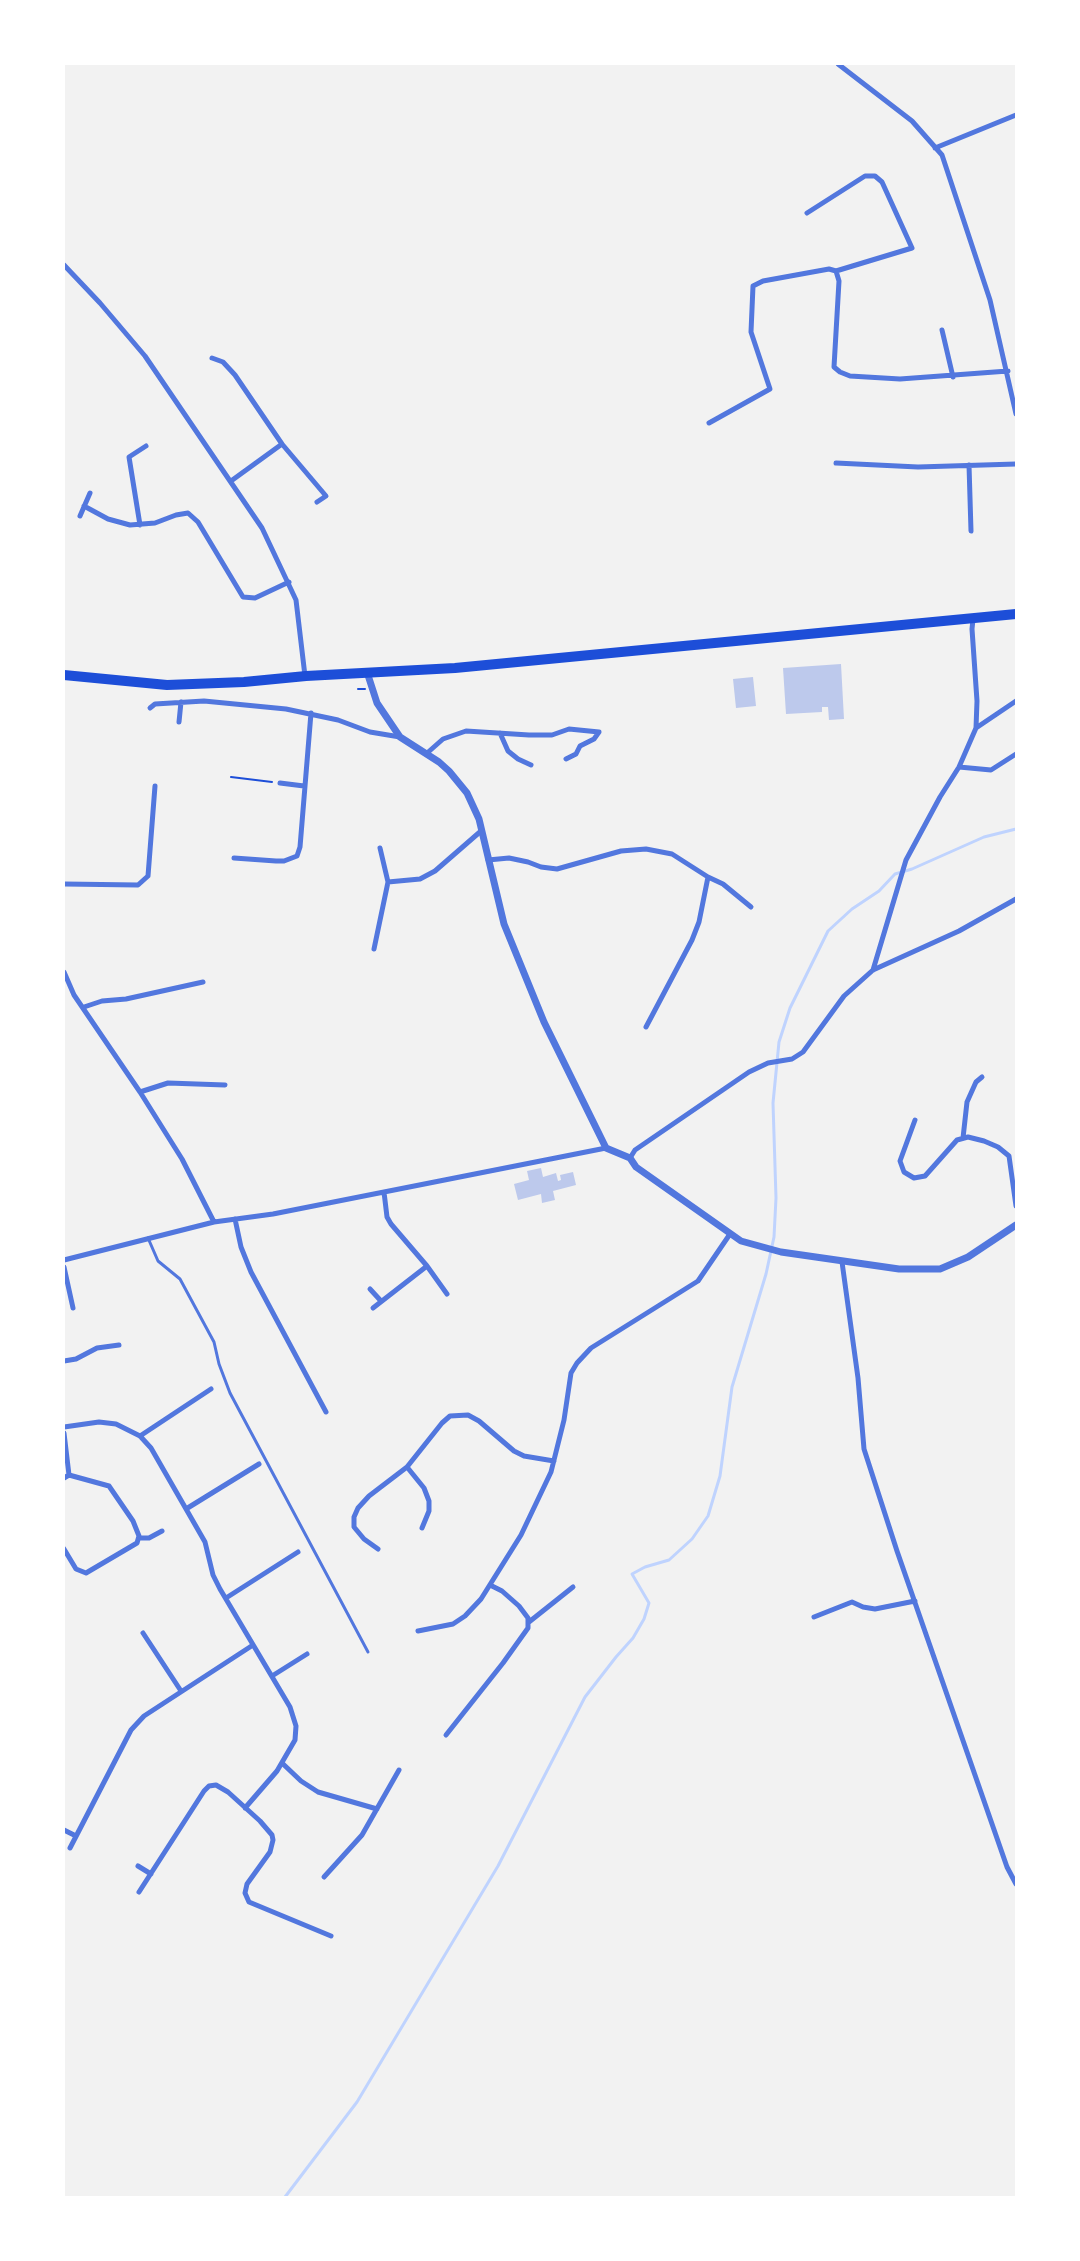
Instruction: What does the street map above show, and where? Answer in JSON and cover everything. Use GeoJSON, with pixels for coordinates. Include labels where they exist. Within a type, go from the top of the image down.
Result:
{"type":"FeatureCollection","features":[{"type":"Feature","properties":{"kind":"highway"},"geometry":{"type":"LineString","coordinates":[[64,674],[167,685],[244,682],[306,676],[465,667],[1016,614]]}},
{"type":"Feature","properties":{"kind":"street"},"geometry":{"type":"LineString","coordinates":[[838,64],[912,121],[942,155],[990,300],[1008,371],[1016,414]]}},
{"type":"Feature","properties":{"kind":"street"},"geometry":{"type":"LineString","coordinates":[[935,148],[1016,115]]}},
{"type":"Feature","properties":{"kind":"street"},"geometry":{"type":"LineString","coordinates":[[709,422],[770,389],[751,332],[753,286],[762,281],[829,269],[836,271],[912,248],[882,182],[875,176],[865,176],[807,213]]}},
{"type":"Feature","properties":{"kind":"street"},"geometry":{"type":"LineString","coordinates":[[64,265],[100,303],[145,356],[262,528],[296,600],[306,676]]}},
{"type":"Feature","properties":{"kind":"street"},"geometry":{"type":"LineString","coordinates":[[836,271],[839,280],[834,367],[840,372],[850,376],[900,379],[953,377],[1008,371]]}},
{"type":"Feature","properties":{"kind":"street"},"geometry":{"type":"LineString","coordinates":[[942,330],[953,377]]}},
{"type":"Feature","properties":{"kind":"street"},"geometry":{"type":"LineString","coordinates":[[212,358],[223,362],[235,375],[282,444],[326,496],[317,502]]}},
{"type":"Feature","properties":{"kind":"street"},"geometry":{"type":"LineString","coordinates":[[231,481],[282,444]]}},
{"type":"Feature","properties":{"kind":"street"},"geometry":{"type":"LineString","coordinates":[[140,525],[129,457],[146,446]]}},
{"type":"Feature","properties":{"kind":"street"},"geometry":{"type":"LineString","coordinates":[[836,463],[918,467],[1016,464]]}},
{"type":"Feature","properties":{"kind":"street"},"geometry":{"type":"LineString","coordinates":[[969,465],[971,531]]}},
{"type":"Feature","properties":{"kind":"street"},"geometry":{"type":"LineString","coordinates":[[80,516],[90,493]]}},
{"type":"Feature","properties":{"kind":"street"},"geometry":{"type":"LineString","coordinates":[[84,506],[108,519],[140,525],[155,523],[176,515],[188,513],[198,522],[242,597],[255,598],[289,582]]}},
{"type":"Feature","properties":{"kind":"street"},"geometry":{"type":"LineString","coordinates":[[873,970],[904,865],[940,797],[959,767],[976,728],[977,701],[972,629],[974,617]]}},
{"type":"Feature","properties":{"kind":"street"},"geometry":{"type":"LineString","coordinates":[[367,672],[377,702],[400,737],[449,771],[467,793],[482,831],[504,924],[548,1031],[606,1148]]}},
{"type":"Feature","properties":{"kind":"street"},"geometry":{"type":"LineString","coordinates":[[150,708],[155,704],[204,701],[286,709],[338,720],[370,732],[400,737]]}},
{"type":"Feature","properties":{"kind":"street"},"geometry":{"type":"LineString","coordinates":[[976,728],[1016,701]]}},
{"type":"Feature","properties":{"kind":"street"},"geometry":{"type":"LineString","coordinates":[[179,722],[181,702]]}},
{"type":"Feature","properties":{"kind":"street"},"geometry":{"type":"LineString","coordinates":[[234,858],[276,862],[290,860],[297,856],[300,847],[311,714]]}},
{"type":"Feature","properties":{"kind":"street"},"geometry":{"type":"LineString","coordinates":[[426,754],[443,739],[466,731],[552,735],[569,728],[599,732],[594,739],[580,746],[576,754],[566,759]]}},
{"type":"Feature","properties":{"kind":"street"},"geometry":{"type":"LineString","coordinates":[[500,733],[508,751],[518,759],[531,765]]}},
{"type":"Feature","properties":{"kind":"street"},"geometry":{"type":"LineString","coordinates":[[959,767],[991,770],[1016,754]]}},
{"type":"Feature","properties":{"kind":"street"},"geometry":{"type":"LineString","coordinates":[[280,783],[304,786]]}},
{"type":"Feature","properties":{"kind":"street"},"geometry":{"type":"LineString","coordinates":[[64,884],[138,885],[148,876],[155,786]]}},
{"type":"Feature","properties":{"kind":"street"},"geometry":{"type":"LineString","coordinates":[[388,882],[420,879],[435,871],[482,831]]}},
{"type":"Feature","properties":{"kind":"street"},"geometry":{"type":"LineString","coordinates":[[374,949],[388,882],[380,848]]}},
{"type":"Feature","properties":{"kind":"street"},"geometry":{"type":"LineString","coordinates":[[488,860],[509,858],[541,867],[557,869],[622,851],[646,849],[672,854],[708,877],[723,884],[751,907]]}},
{"type":"Feature","properties":{"kind":"street"},"geometry":{"type":"LineString","coordinates":[[646,1027],[692,940],[699,922],[708,877]]}},
{"type":"Feature","properties":{"kind":"street"},"geometry":{"type":"LineString","coordinates":[[630,1158],[635,1150],[749,1072],[768,1063],[792,1059],[803,1052],[844,996],[873,970],[959,931],[1016,899]]}},
{"type":"Feature","properties":{"kind":"street"},"geometry":{"type":"LineString","coordinates":[[64,972],[74,995],[84,1007],[140,1092],[182,1159],[214,1222]]}},
{"type":"Feature","properties":{"kind":"street"},"geometry":{"type":"LineString","coordinates":[[84,1007],[102,1001],[126,999],[203,982]]}},
{"type":"Feature","properties":{"kind":"street"},"geometry":{"type":"LineString","coordinates":[[963,1138],[967,1102],[976,1082],[982,1076]]}},
{"type":"Feature","properties":{"kind":"street"},"geometry":{"type":"LineString","coordinates":[[140,1092],[168,1083],[225,1085]]}},
{"type":"Feature","properties":{"kind":"street"},"geometry":{"type":"LineString","coordinates":[[915,1120],[900,1161],[904,1172],[914,1178],[925,1176],[957,1140],[968,1137],[984,1141],[998,1147],[1009,1156],[1016,1206]]}},
{"type":"Feature","properties":{"kind":"street"},"geometry":{"type":"LineString","coordinates":[[64,1260],[214,1222],[384,1192],[606,1148],[630,1158],[636,1167],[741,1242],[778,1252],[899,1270],[940,1269],[968,1256],[1016,1225]]}},
{"type":"Feature","properties":{"kind":"street"},"geometry":{"type":"LineString","coordinates":[[384,1192],[387,1217],[390,1224],[427,1266],[447,1294]]}},
{"type":"Feature","properties":{"kind":"street"},"geometry":{"type":"LineString","coordinates":[[235,1219],[241,1248],[252,1272],[326,1412]]}},
{"type":"Feature","properties":{"kind":"street"},"geometry":{"type":"LineString","coordinates":[[418,1631],[453,1624],[470,1610],[490,1586],[521,1535],[546,1486],[564,1420],[571,1373],[577,1363],[591,1348],[698,1281],[730,1234]]}},
{"type":"Feature","properties":{"kind":"street"},"geometry":{"type":"LineString","coordinates":[[842,1262],[858,1378],[864,1448],[1007,1867],[1016,1884]]}},
{"type":"Feature","properties":{"kind":"street"},"geometry":{"type":"LineString","coordinates":[[373,1308],[427,1266]]}},
{"type":"Feature","properties":{"kind":"street"},"geometry":{"type":"LineString","coordinates":[[64,1267],[73,1308]]}},
{"type":"Feature","properties":{"kind":"street"},"geometry":{"type":"LineString","coordinates":[[370,1289],[381,1302]]}},
{"type":"Feature","properties":{"kind":"street"},"geometry":{"type":"LineString","coordinates":[[64,1361],[76,1359],[97,1348],[119,1345]]}},
{"type":"Feature","properties":{"kind":"street"},"geometry":{"type":"LineString","coordinates":[[140,1436],[211,1389]]}},
{"type":"Feature","properties":{"kind":"street"},"geometry":{"type":"LineString","coordinates":[[378,1549],[364,1539],[354,1527],[354,1517],[358,1508],[369,1496],[407,1467],[450,1416],[468,1415],[479,1421],[514,1451],[524,1456],[554,1461]]}},
{"type":"Feature","properties":{"kind":"street"},"geometry":{"type":"LineString","coordinates":[[64,1427],[99,1422],[116,1424],[140,1436],[151,1448],[205,1542],[213,1575],[290,1707],[296,1726],[294,1740],[282,1764],[245,1808]]}},
{"type":"Feature","properties":{"kind":"street"},"geometry":{"type":"LineString","coordinates":[[64,1433],[66,1476],[109,1486],[133,1521],[139,1538],[137,1543],[86,1572],[76,1569],[64,1549]]}},
{"type":"Feature","properties":{"kind":"street"},"geometry":{"type":"LineString","coordinates":[[186,1509],[259,1464]]}},
{"type":"Feature","properties":{"kind":"street"},"geometry":{"type":"LineString","coordinates":[[407,1467],[424,1488],[429,1501],[429,1511],[422,1528]]}},
{"type":"Feature","properties":{"kind":"street"},"geometry":{"type":"LineString","coordinates":[[139,1538],[149,1538],[162,1531]]}},
{"type":"Feature","properties":{"kind":"street"},"geometry":{"type":"LineString","coordinates":[[226,1598],[298,1552]]}},
{"type":"Feature","properties":{"kind":"street"},"geometry":{"type":"LineString","coordinates":[[490,1586],[502,1591],[519,1606],[529,1622]]}},
{"type":"Feature","properties":{"kind":"street"},"geometry":{"type":"LineString","coordinates":[[446,1736],[524,1636],[529,1622],[574,1587]]}},
{"type":"Feature","properties":{"kind":"street"},"geometry":{"type":"LineString","coordinates":[[814,1617],[852,1602],[863,1607],[875,1609],[915,1601]]}},
{"type":"Feature","properties":{"kind":"street"},"geometry":{"type":"LineString","coordinates":[[143,1633],[181,1691]]}},
{"type":"Feature","properties":{"kind":"street"},"geometry":{"type":"LineString","coordinates":[[70,1848],[131,1730],[144,1716],[253,1645]]}},
{"type":"Feature","properties":{"kind":"street"},"geometry":{"type":"LineString","coordinates":[[272,1676],[307,1654]]}},
{"type":"Feature","properties":{"kind":"street"},"geometry":{"type":"LineString","coordinates":[[282,1764],[301,1782],[318,1792],[377,1809]]}},
{"type":"Feature","properties":{"kind":"street"},"geometry":{"type":"LineString","coordinates":[[324,1877],[362,1835],[399,1770]]}},
{"type":"Feature","properties":{"kind":"street"},"geometry":{"type":"LineString","coordinates":[[139,1892],[204,1791],[212,1784],[222,1787],[245,1808],[270,1831],[273,1840],[270,1852],[247,1884],[245,1893],[249,1902],[331,1936]]}},
{"type":"Feature","properties":{"kind":"street"},"geometry":{"type":"LineString","coordinates":[[64,1830],[76,1836]]}},
{"type":"Feature","properties":{"kind":"street"},"geometry":{"type":"LineString","coordinates":[[138,1866],[151,1874]]}},
{"type":"Feature","properties":{"kind":"lane"},"geometry":{"type":"LineString","coordinates":[[148,1238],[158,1261],[180,1279],[214,1342],[219,1364],[230,1393],[368,1652]]}},
{"type":"Feature","properties":{"kind":"path"},"geometry":{"type":"LineString","coordinates":[[231,777],[280,783]]}},
{"type":"Feature","properties":{"kind":"building"},"geometry":{"type":"Polygon","coordinates":[[[841,664],[844,719],[829,720],[828,707],[822,707],[822,712],[786,714],[783,668],[841,664]]]}},
{"type":"Feature","properties":{"kind":"building"},"geometry":{"type":"Polygon","coordinates":[[[753,677],[756,706],[736,708],[733,679],[753,677]]]}},
{"type":"Feature","properties":{"kind":"building"},"geometry":{"type":"Polygon","coordinates":[[[541,1168],[543,1177],[556,1173],[558,1181],[561,1180],[560,1175],[573,1172],[576,1185],[553,1191],[555,1200],[542,1203],[541,1194],[518,1200],[514,1184],[529,1180],[527,1171],[541,1168]]]}},
{"type":"Feature","properties":{"kind":"waterway"},"geometry":{"type":"LineString","coordinates":[[285,2197],[357,2102],[498,1866],[585,1697],[633,1638],[644,1619],[649,1603],[632,1574],[645,1567],[669,1560],[692,1539],[708,1516],[720,1476],[732,1387],[766,1274],[774,1237],[776,1198],[773,1103],[779,1042],[790,1008],[828,931],[852,909],[879,891],[895,874],[912,869],[984,837],[1016,829]]}}]}
